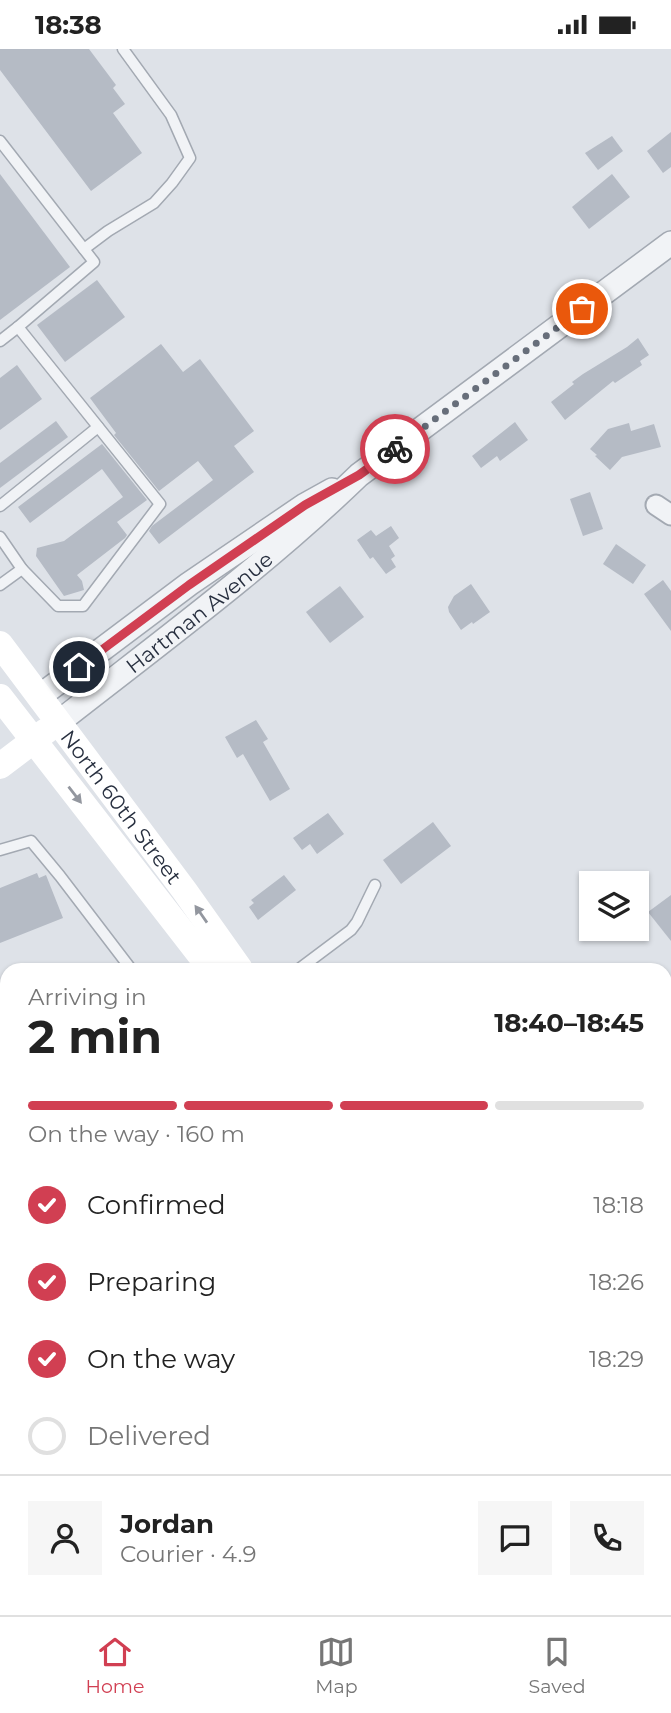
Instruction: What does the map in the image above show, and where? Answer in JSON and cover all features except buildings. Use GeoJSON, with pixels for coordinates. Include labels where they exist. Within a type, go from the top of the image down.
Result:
{"type":"FeatureCollection","features":[{"type":"Feature","properties":{"kind":"main road","name":"North 60th Street"},"geometry":{"type":"LineString","coordinates":[[0,644],[236,963]]}},
{"type":"Feature","properties":{"kind":"main road","name":"Hartman Avenue"},"geometry":{"type":"LineString","coordinates":[[5,714],[40,696]]}},
{"type":"Feature","properties":{"kind":"main road","name":"North 60th Street"},"geometry":{"type":"LineString","coordinates":[[5,714],[33,741],[206,963]]}},
{"type":"Feature","properties":{"kind":"main road","name":"Hartman Avenue"},"geometry":{"type":"LineString","coordinates":[[0,766],[59,722]]}},
{"type":"Feature","properties":{"kind":"street","name":"Hartman Avenue"},"geometry":{"type":"LineString","coordinates":[[59,722],[306,526],[359,475],[671,243]]}},
{"type":"Feature","properties":{"kind":"street","name":"Hartman Avenue"},"geometry":{"type":"LineString","coordinates":[[40,696],[189,585],[305,505],[359,475]]}},
{"type":"Feature","properties":{"kind":"lane"},"geometry":{"type":"LineString","coordinates":[[84,249],[154,203],[190,158],[171,115],[123,49]]}},
{"type":"Feature","properties":{"kind":"lane"},"geometry":{"type":"LineString","coordinates":[[0,141],[94,262],[0,341]]}},
{"type":"Feature","properties":{"kind":"lane"},"geometry":{"type":"LineString","coordinates":[[0,537],[22,569],[58,606],[83,605],[160,504],[18,327]]}},
{"type":"Feature","properties":{"kind":"lane"},"geometry":{"type":"LineString","coordinates":[[0,506],[98,427]]}},
{"type":"Feature","properties":{"kind":"lane"},"geometry":{"type":"LineString","coordinates":[[0,585],[22,569]]}},
{"type":"Feature","properties":{"kind":"lane"},"geometry":{"type":"LineString","coordinates":[[0,850],[31,841],[126,963]]}},
{"type":"Feature","properties":{"kind":"lane"},"geometry":{"type":"LineString","coordinates":[[307,963],[351,930],[375,885]]}},
{"type":"Feature","properties":{"kind":"way so far"},"geometry":{"type":"LineString","coordinates":[[395,449],[582,309]]}},
{"type":"Feature","properties":{"kind":"route"},"geometry":{"type":"LineString","coordinates":[[79,667],[189,585],[305,505],[359,475],[395,449]]}}]}
